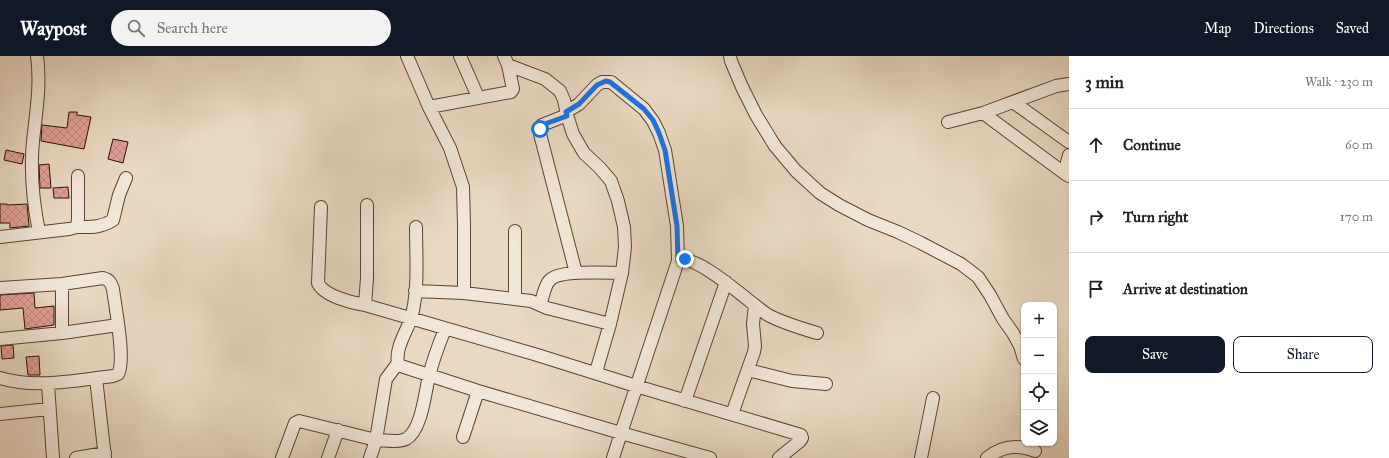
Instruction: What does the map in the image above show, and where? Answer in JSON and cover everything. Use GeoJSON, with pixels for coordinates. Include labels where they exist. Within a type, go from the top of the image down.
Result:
{"type":"FeatureCollection","features":[{"type":"Feature","properties":{"kind":"street"},"geometry":{"type":"LineString","coordinates":[[38,56],[38,95],[33,142],[32,188],[35,215],[39,232]]}},
{"type":"Feature","properties":{"kind":"street"},"geometry":{"type":"LineString","coordinates":[[407,56],[429,106],[450,148],[463,187],[464,293]]}},
{"type":"Feature","properties":{"kind":"street"},"geometry":{"type":"LineString","coordinates":[[460,56],[478,97]]}},
{"type":"Feature","properties":{"kind":"street"},"geometry":{"type":"LineString","coordinates":[[730,56],[731,62],[756,115],[775,146],[796,171],[820,193],[839,205],[868,220],[921,243],[961,264],[978,277],[1013,334],[1021,352]]}},
{"type":"Feature","properties":{"kind":"street"},"geometry":{"type":"LineString","coordinates":[[429,106],[511,92],[513,89],[513,83],[506,61]]}},
{"type":"Feature","properties":{"kind":"street"},"geometry":{"type":"LineString","coordinates":[[506,61],[545,79],[560,91],[564,100],[573,134],[584,153],[611,181],[618,201],[624,226],[625,247],[622,273],[610,324],[596,372]]}},
{"type":"Feature","properties":{"kind":"street"},"geometry":{"type":"LineString","coordinates":[[576,273],[540,134],[540,129],[542,125],[567,114],[597,85],[606,81],[610,82],[644,109],[653,120],[659,133],[665,150],[677,226],[678,261],[613,458]]}},
{"type":"Feature","properties":{"kind":"street"},"geometry":{"type":"LineString","coordinates":[[948,122],[983,113],[1056,86],[1069,84]]}},
{"type":"Feature","properties":{"kind":"street"},"geometry":{"type":"LineString","coordinates":[[1013,102],[1069,142]]}},
{"type":"Feature","properties":{"kind":"street"},"geometry":{"type":"LineString","coordinates":[[983,113],[1066,174],[1069,156]]}},
{"type":"Feature","properties":{"kind":"street"},"geometry":{"type":"LineString","coordinates":[[77,226],[78,176]]}},
{"type":"Feature","properties":{"kind":"street"},"geometry":{"type":"LineString","coordinates":[[0,237],[69,229],[77,226],[98,227],[106,224],[113,220],[119,195],[126,178]]}},
{"type":"Feature","properties":{"kind":"street"},"geometry":{"type":"LineString","coordinates":[[365,305],[367,278],[367,205]]}},
{"type":"Feature","properties":{"kind":"street"},"geometry":{"type":"LineString","coordinates":[[321,208],[318,283],[320,288],[326,292],[354,303],[596,372],[636,386],[801,435],[802,438],[800,441],[779,458]]}},
{"type":"Feature","properties":{"kind":"street"},"geometry":{"type":"LineString","coordinates":[[370,458],[376,440],[386,379],[398,363],[399,352],[411,319],[415,301],[416,227]]}},
{"type":"Feature","properties":{"kind":"street"},"geometry":{"type":"LineString","coordinates":[[515,231],[515,299]]}},
{"type":"Feature","properties":{"kind":"street"},"geometry":{"type":"LineString","coordinates":[[678,261],[685,259],[692,261],[726,282],[767,314],[789,325],[817,334]]}},
{"type":"Feature","properties":{"kind":"street"},"geometry":{"type":"LineString","coordinates":[[540,305],[549,281],[555,276],[565,273],[622,273]]}},
{"type":"Feature","properties":{"kind":"street"},"geometry":{"type":"LineString","coordinates":[[0,288],[62,284],[103,278],[108,280],[111,282],[113,289],[120,342],[120,371],[118,374],[113,376],[48,384],[0,378]]}},
{"type":"Feature","properties":{"kind":"street"},"geometry":{"type":"LineString","coordinates":[[686,401],[726,282]]}},
{"type":"Feature","properties":{"kind":"street"},"geometry":{"type":"LineString","coordinates":[[62,284],[62,333]]}},
{"type":"Feature","properties":{"kind":"street"},"geometry":{"type":"LineString","coordinates":[[415,291],[464,293],[531,301],[547,308],[610,324]]}},
{"type":"Feature","properties":{"kind":"street"},"geometry":{"type":"LineString","coordinates":[[732,414],[755,346],[753,324],[755,305]]}},
{"type":"Feature","properties":{"kind":"street"},"geometry":{"type":"LineString","coordinates":[[0,339],[62,333],[118,325]]}},
{"type":"Feature","properties":{"kind":"street"},"geometry":{"type":"LineString","coordinates":[[282,458],[295,423],[299,421],[376,440],[400,440],[405,439],[412,434],[421,414],[429,375],[444,329]]}},
{"type":"Feature","properties":{"kind":"street"},"geometry":{"type":"LineString","coordinates":[[398,363],[401,366],[478,391],[710,458]]}},
{"type":"Feature","properties":{"kind":"street"},"geometry":{"type":"LineString","coordinates":[[748,370],[792,381],[826,384]]}},
{"type":"Feature","properties":{"kind":"street"},"geometry":{"type":"LineString","coordinates":[[76,458],[105,456],[96,378]]}},
{"type":"Feature","properties":{"kind":"street"},"geometry":{"type":"LineString","coordinates":[[48,384],[53,458]]}},
{"type":"Feature","properties":{"kind":"street"},"geometry":{"type":"LineString","coordinates":[[463,437],[478,391]]}},
{"type":"Feature","properties":{"kind":"street"},"geometry":{"type":"LineString","coordinates":[[921,458],[933,398]]}},
{"type":"Feature","properties":{"kind":"street"},"geometry":{"type":"LineString","coordinates":[[0,414],[49,409]]}},
{"type":"Feature","properties":{"kind":"street"},"geometry":{"type":"LineString","coordinates":[[328,458],[338,430]]}},
{"type":"Feature","properties":{"kind":"street"},"geometry":{"type":"LineString","coordinates":[[987,458],[998,450],[1016,446],[1037,451]]}},
{"type":"Feature","properties":{"kind":"building"},"geometry":{"type":"Polygon","coordinates":[[[69,112],[77,112],[77,115],[91,117],[84,149],[41,141],[42,125],[67,128],[69,112]]]}},
{"type":"Feature","properties":{"kind":"building"},"geometry":{"type":"Polygon","coordinates":[[[113,139],[128,142],[123,163],[108,159],[113,139]]]}},
{"type":"Feature","properties":{"kind":"building"},"geometry":{"type":"Polygon","coordinates":[[[6,150],[24,154],[22,164],[4,160],[6,150]]]}},
{"type":"Feature","properties":{"kind":"building"},"geometry":{"type":"Polygon","coordinates":[[[49,164],[51,188],[40,188],[39,165],[49,164]]]}},
{"type":"Feature","properties":{"kind":"building"},"geometry":{"type":"Polygon","coordinates":[[[68,187],[69,198],[54,198],[53,188],[68,187]]]}},
{"type":"Feature","properties":{"kind":"building"},"geometry":{"type":"Polygon","coordinates":[[[0,204],[27,204],[29,226],[10,228],[10,223],[0,223],[0,204]]]}},
{"type":"Feature","properties":{"kind":"building"},"geometry":{"type":"Polygon","coordinates":[[[34,293],[35,308],[54,306],[54,325],[25,329],[23,308],[0,310],[0,295],[34,293]]]}},
{"type":"Feature","properties":{"kind":"building"},"geometry":{"type":"Polygon","coordinates":[[[13,345],[14,358],[2,359],[1,346],[13,345]]]}},
{"type":"Feature","properties":{"kind":"building"},"geometry":{"type":"Polygon","coordinates":[[[39,356],[40,375],[28,375],[26,357],[39,356]]]}},
{"type":"Feature","properties":{"kind":"route"},"geometry":{"type":"LineString","coordinates":[[540,129],[542,125],[567,116],[566,112],[579,104],[597,85],[606,81],[610,82],[644,109],[653,120],[665,150],[677,226],[678,261],[685,259]]}}]}
